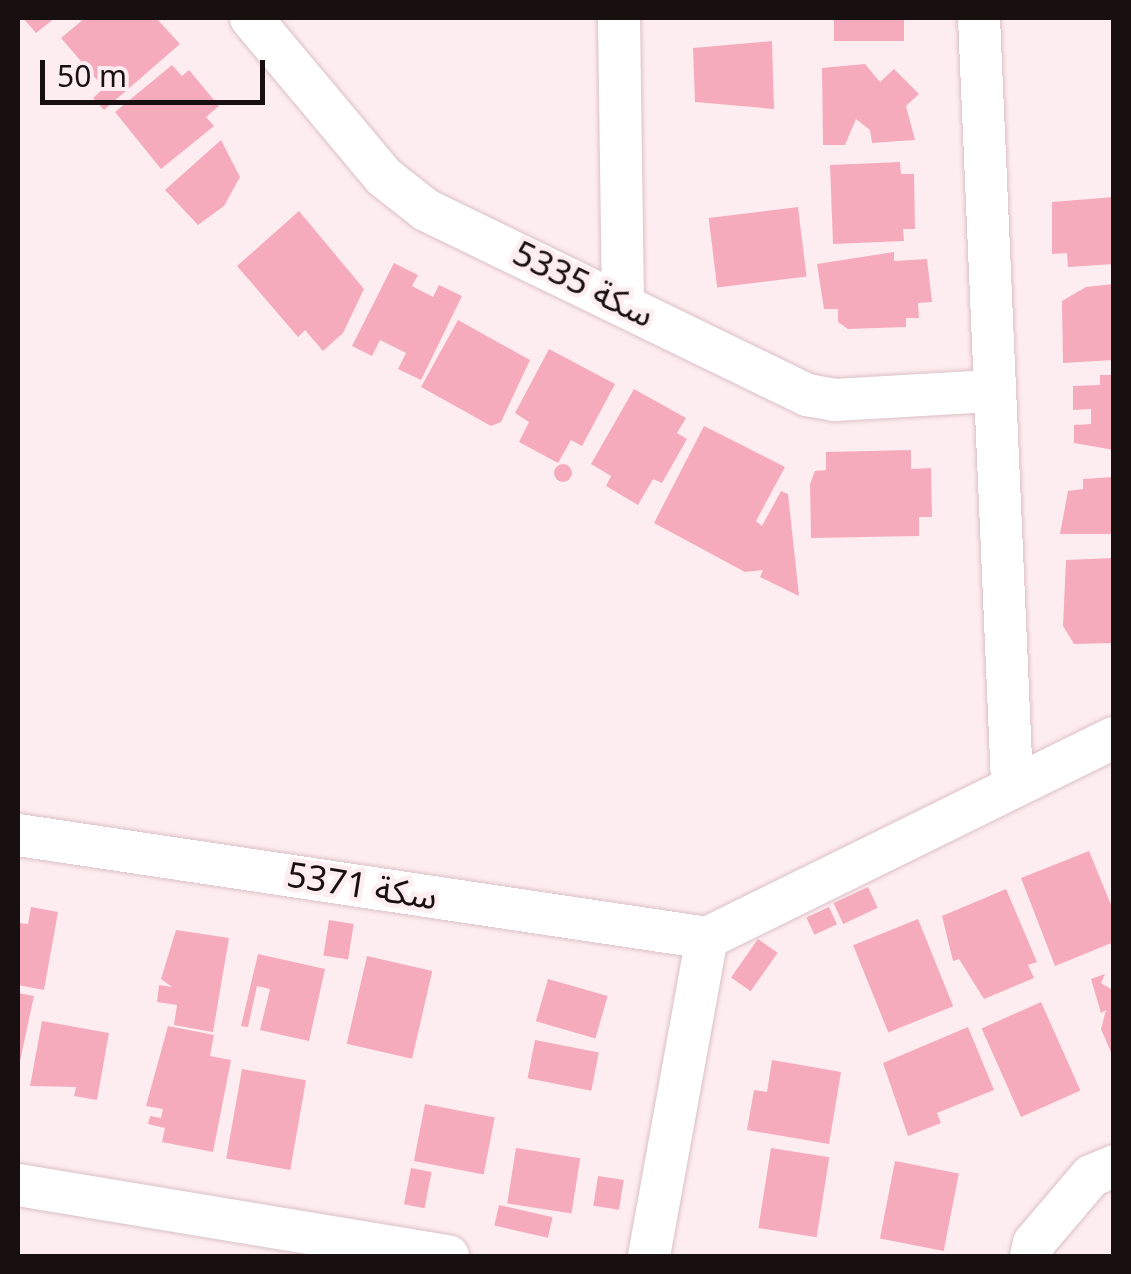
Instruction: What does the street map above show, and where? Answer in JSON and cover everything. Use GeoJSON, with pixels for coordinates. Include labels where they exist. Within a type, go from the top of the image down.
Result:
{"type":"FeatureCollection","features":[{"type":"Feature","properties":{"kind":"street","name":"سكة 5335"},"geometry":{"type":"LineString","coordinates":[[251,18],[402,195],[807,395],[992,392]]}},
{"type":"Feature","properties":{"kind":"street"},"geometry":{"type":"LineString","coordinates":[[619,18],[623,302]]}},
{"type":"Feature","properties":{"kind":"street"},"geometry":{"type":"LineString","coordinates":[[979,18],[992,392],[1012,784]]}},
{"type":"Feature","properties":{"kind":"street"},"geometry":{"type":"LineString","coordinates":[[649,1256],[707,938],[1012,784],[1114,738]]}},
{"type":"Feature","properties":{"kind":"street","name":"سكة 5371"},"geometry":{"type":"LineString","coordinates":[[18,835],[707,938]]}},
{"type":"Feature","properties":{"kind":"street"},"geometry":{"type":"LineString","coordinates":[[1031,1256],[1034,1242],[1090,1176],[1114,1166]]}},
{"type":"Feature","properties":{"kind":"street"},"geometry":{"type":"LineString","coordinates":[[18,1185],[267,1242],[448,1256]]}},
{"type":"Feature","properties":{"kind":"building"},"geometry":{"type":"Polygon","coordinates":[[[23,18],[55,18],[36,33],[23,18]]]}},
{"type":"Feature","properties":{"kind":"building"},"geometry":{"type":"Polygon","coordinates":[[[85,18],[156,18],[180,44],[104,110],[93,98],[104,88],[61,38],[85,18]]]}},
{"type":"Feature","properties":{"kind":"building"},"geometry":{"type":"Polygon","coordinates":[[[834,18],[904,18],[904,41],[834,41],[834,18]]]}},
{"type":"Feature","properties":{"kind":"building"},"geometry":{"type":"Polygon","coordinates":[[[772,41],[774,109],[695,102],[693,48],[772,41]]]}},
{"type":"Feature","properties":{"kind":"building"},"geometry":{"type":"Polygon","coordinates":[[[865,64],[880,82],[894,69],[919,94],[906,106],[915,140],[872,143],[870,130],[856,119],[845,145],[823,145],[822,68],[865,64]]]}},
{"type":"Feature","properties":{"kind":"building"},"geometry":{"type":"Polygon","coordinates":[[[172,65],[182,76],[189,70],[219,106],[206,117],[214,126],[161,169],[115,112],[172,65]]]}},
{"type":"Feature","properties":{"kind":"building"},"geometry":{"type":"Polygon","coordinates":[[[221,140],[240,177],[224,206],[198,225],[165,190],[221,140]]]}},
{"type":"Feature","properties":{"kind":"building"},"geometry":{"type":"Polygon","coordinates":[[[900,162],[901,174],[914,174],[915,229],[903,229],[904,241],[833,244],[830,165],[900,162]]]}},
{"type":"Feature","properties":{"kind":"building"},"geometry":{"type":"Polygon","coordinates":[[[1114,197],[1114,264],[1068,267],[1067,253],[1052,254],[1052,202],[1114,197]]]}},
{"type":"Feature","properties":{"kind":"building"},"geometry":{"type":"Polygon","coordinates":[[[798,207],[807,276],[717,287],[709,218],[798,207]]]}},
{"type":"Feature","properties":{"kind":"building"},"geometry":{"type":"Polygon","coordinates":[[[299,211],[364,289],[343,333],[323,351],[305,330],[298,337],[237,266],[299,211]]]}},
{"type":"Feature","properties":{"kind":"building"},"geometry":{"type":"Polygon","coordinates":[[[894,252],[894,261],[927,259],[932,302],[918,303],[919,318],[906,318],[906,327],[848,329],[838,322],[838,309],[824,309],[817,264],[894,252]]]}},
{"type":"Feature","properties":{"kind":"building"},"geometry":{"type":"Polygon","coordinates":[[[394,263],[418,275],[412,286],[433,297],[439,285],[462,296],[421,380],[398,369],[406,353],[380,340],[372,356],[352,346],[394,263]]]}},
{"type":"Feature","properties":{"kind":"building"},"geometry":{"type":"Polygon","coordinates":[[[1114,284],[1114,360],[1063,363],[1062,301],[1086,287],[1114,284]]]}},
{"type":"Feature","properties":{"kind":"building"},"geometry":{"type":"Polygon","coordinates":[[[458,320],[530,360],[501,422],[491,426],[421,387],[458,320]]]}},
{"type":"Feature","properties":{"kind":"building"},"geometry":{"type":"Polygon","coordinates":[[[549,349],[615,384],[582,446],[571,440],[558,463],[519,442],[529,422],[515,413],[549,349]]]}},
{"type":"Feature","properties":{"kind":"building"},"geometry":{"type":"Polygon","coordinates":[[[1100,375],[1114,375],[1114,450],[1074,443],[1074,425],[1091,424],[1091,409],[1073,410],[1073,386],[1100,385],[1100,375]]]}},
{"type":"Feature","properties":{"kind":"building"},"geometry":{"type":"Polygon","coordinates":[[[634,389],[686,418],[677,433],[687,439],[662,483],[653,479],[638,505],[606,486],[611,476],[591,464],[634,389]]]}},
{"type":"Feature","properties":{"kind":"building"},"geometry":{"type":"Polygon","coordinates":[[[704,426],[785,467],[756,521],[762,526],[781,491],[788,494],[799,596],[760,577],[763,570],[745,572],[654,523],[704,426]]]}},
{"type":"Feature","properties":{"kind":"building"},"geometry":{"type":"Polygon","coordinates":[[[911,450],[911,469],[931,468],[932,517],[919,517],[919,536],[811,538],[810,484],[815,471],[826,470],[826,452],[911,450]]]}},
{"type":"Feature","properties":{"kind":"building"},"geometry":{"type":"Polygon","coordinates":[[[563,464],[572,473],[563,482],[554,473],[563,464]]]}},
{"type":"Feature","properties":{"kind":"building"},"geometry":{"type":"Polygon","coordinates":[[[1114,477],[1114,534],[1060,534],[1068,491],[1083,489],[1083,479],[1114,477]]]}},
{"type":"Feature","properties":{"kind":"building"},"geometry":{"type":"Polygon","coordinates":[[[1114,558],[1114,643],[1074,644],[1063,626],[1066,560],[1114,558]]]}},
{"type":"Feature","properties":{"kind":"building"},"geometry":{"type":"Polygon","coordinates":[[[1089,851],[1114,912],[1114,942],[1055,966],[1021,878],[1089,851]]]}},
{"type":"Feature","properties":{"kind":"building"},"geometry":{"type":"Polygon","coordinates":[[[868,887],[878,908],[843,924],[834,903],[868,887]]]}},
{"type":"Feature","properties":{"kind":"building"},"geometry":{"type":"Polygon","coordinates":[[[1006,889],[1037,962],[1028,965],[1034,978],[984,999],[959,959],[953,961],[942,916],[1006,889]]]}},
{"type":"Feature","properties":{"kind":"building"},"geometry":{"type":"Polygon","coordinates":[[[31,907],[58,912],[44,990],[18,985],[18,923],[28,924],[31,907]]]}},
{"type":"Feature","properties":{"kind":"building"},"geometry":{"type":"Polygon","coordinates":[[[829,907],[837,924],[814,935],[806,918],[829,907]]]}},
{"type":"Feature","properties":{"kind":"building"},"geometry":{"type":"Polygon","coordinates":[[[918,919],[953,1006],[888,1032],[853,945],[918,919]]]}},
{"type":"Feature","properties":{"kind":"building"},"geometry":{"type":"Polygon","coordinates":[[[329,920],[354,924],[348,959],[323,956],[329,920]]]}},
{"type":"Feature","properties":{"kind":"building"},"geometry":{"type":"Polygon","coordinates":[[[176,930],[229,938],[213,1032],[174,1025],[177,1005],[157,1002],[159,985],[172,987],[161,979],[176,930]]]}},
{"type":"Feature","properties":{"kind":"building"},"geometry":{"type":"Polygon","coordinates":[[[758,939],[778,953],[751,991],[731,978],[758,939]]]}},
{"type":"Feature","properties":{"kind":"building"},"geometry":{"type":"Polygon","coordinates":[[[258,954],[325,969],[309,1041],[260,1030],[270,989],[257,986],[248,1027],[241,1026],[258,954]]]}},
{"type":"Feature","properties":{"kind":"building"},"geometry":{"type":"Polygon","coordinates":[[[367,956],[432,971],[412,1059],[347,1044],[367,956]]]}},
{"type":"Feature","properties":{"kind":"building"},"geometry":{"type":"Polygon","coordinates":[[[1105,974],[1101,983],[1114,991],[1114,1059],[1101,1029],[1106,1010],[1101,1013],[1091,979],[1105,974]]]}},
{"type":"Feature","properties":{"kind":"building"},"geometry":{"type":"Polygon","coordinates":[[[548,979],[608,996],[595,1038],[536,1021],[548,979]]]}},
{"type":"Feature","properties":{"kind":"building"},"geometry":{"type":"Polygon","coordinates":[[[18,993],[34,996],[19,1066],[18,1066],[18,993]]]}},
{"type":"Feature","properties":{"kind":"building"},"geometry":{"type":"Polygon","coordinates":[[[1041,1002],[1080,1091],[1021,1117],[982,1028],[1041,1002]]]}},
{"type":"Feature","properties":{"kind":"building"},"geometry":{"type":"Polygon","coordinates":[[[42,1021],[109,1033],[97,1100],[74,1096],[76,1087],[30,1086],[42,1021]]]}},
{"type":"Feature","properties":{"kind":"building"},"geometry":{"type":"Polygon","coordinates":[[[168,1026],[214,1035],[210,1056],[231,1060],[213,1152],[162,1142],[165,1128],[148,1124],[150,1116],[161,1118],[163,1109],[146,1106],[168,1026]]]}},
{"type":"Feature","properties":{"kind":"building"},"geometry":{"type":"Polygon","coordinates":[[[968,1027],[994,1090],[937,1113],[941,1123],[908,1136],[883,1063],[968,1027]]]}},
{"type":"Feature","properties":{"kind":"building"},"geometry":{"type":"Polygon","coordinates":[[[535,1040],[599,1052],[591,1091],[528,1078],[535,1040]]]}},
{"type":"Feature","properties":{"kind":"building"},"geometry":{"type":"Polygon","coordinates":[[[772,1060],[841,1072],[829,1144],[747,1130],[754,1090],[767,1092],[772,1060]]]}},
{"type":"Feature","properties":{"kind":"building"},"geometry":{"type":"Polygon","coordinates":[[[242,1069],[306,1080],[290,1170],[226,1159],[242,1069]]]}},
{"type":"Feature","properties":{"kind":"building"},"geometry":{"type":"Polygon","coordinates":[[[425,1104],[495,1118],[484,1174],[414,1161],[425,1104]]]}},
{"type":"Feature","properties":{"kind":"building"},"geometry":{"type":"Polygon","coordinates":[[[516,1148],[580,1158],[571,1213],[507,1203],[516,1148]]]}},
{"type":"Feature","properties":{"kind":"building"},"geometry":{"type":"Polygon","coordinates":[[[771,1148],[829,1157],[817,1237],[758,1228],[771,1148]]]}},
{"type":"Feature","properties":{"kind":"building"},"geometry":{"type":"Polygon","coordinates":[[[895,1161],[959,1173],[944,1251],[880,1239],[895,1161]]]}},
{"type":"Feature","properties":{"kind":"building"},"geometry":{"type":"Polygon","coordinates":[[[411,1168],[432,1172],[425,1208],[404,1204],[411,1168]]]}},
{"type":"Feature","properties":{"kind":"building"},"geometry":{"type":"Polygon","coordinates":[[[598,1176],[624,1180],[619,1210],[593,1206],[598,1176]]]}},
{"type":"Feature","properties":{"kind":"building"},"geometry":{"type":"Polygon","coordinates":[[[499,1205],[553,1217],[548,1238],[494,1225],[499,1205]]]}}]}
